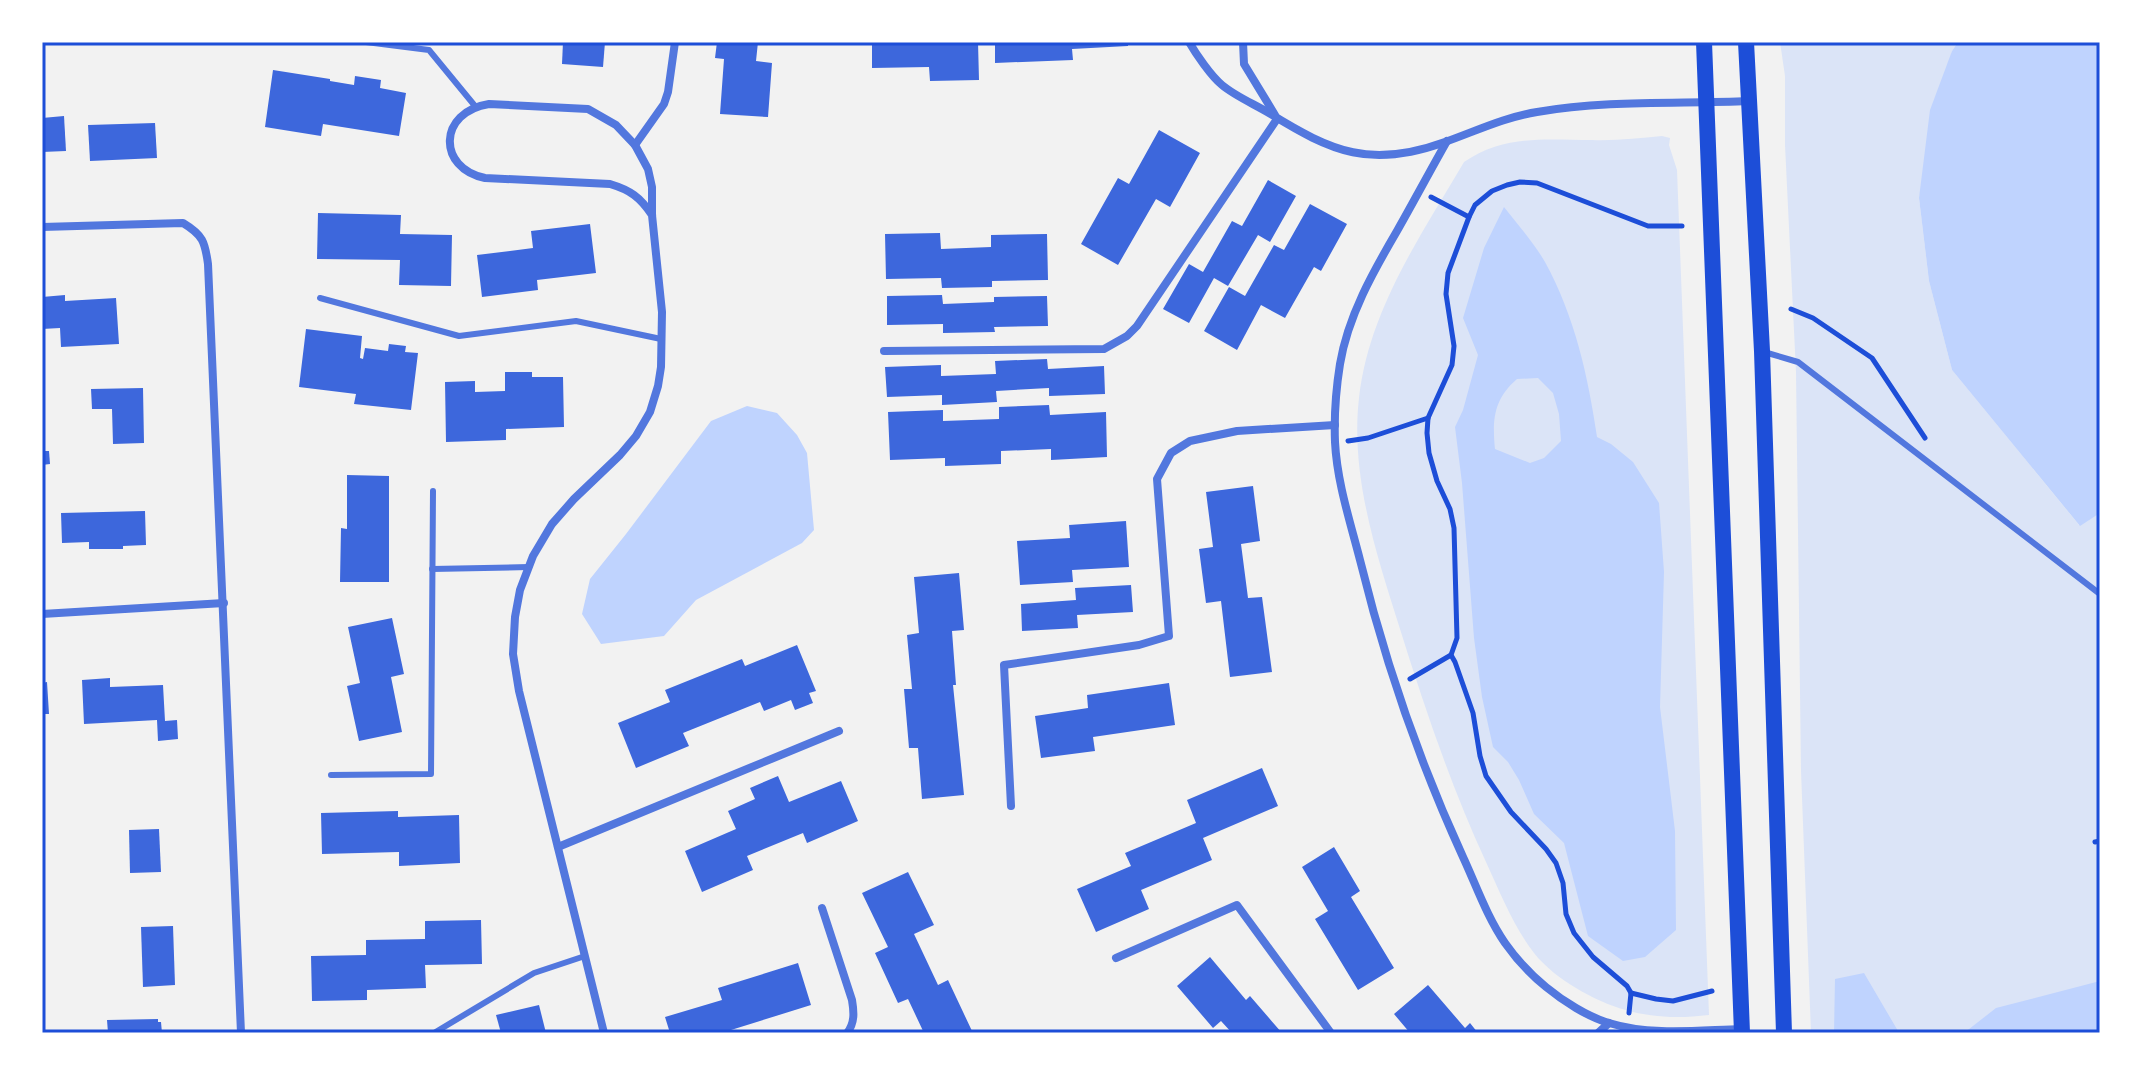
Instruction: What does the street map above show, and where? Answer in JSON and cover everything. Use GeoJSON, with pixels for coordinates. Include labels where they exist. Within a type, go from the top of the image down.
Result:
{"type":"FeatureCollection","features":[{"type":"Feature","properties":{"kind":"main road"},"geometry":{"type":"LineString","coordinates":[[1704,42],[1742,1031]]}},
{"type":"Feature","properties":{"kind":"main road"},"geometry":{"type":"LineString","coordinates":[[1746,42],[1762,351],[1784,1033]]}},
{"type":"Feature","properties":{"kind":"street"},"geometry":{"type":"LineString","coordinates":[[635,145],[664,104],[675,42]]}},
{"type":"Feature","properties":{"kind":"street"},"geometry":{"type":"LineString","coordinates":[[1189,42],[1221,85],[1305,135],[1328,146],[1359,154],[1389,156],[1419,151],[1491,124],[1535,112],[1588,105],[1750,101]]}},
{"type":"Feature","properties":{"kind":"street"},"geometry":{"type":"LineString","coordinates":[[1243,42],[1244,64],[1277,119]]}},
{"type":"Feature","properties":{"kind":"street"},"geometry":{"type":"LineString","coordinates":[[604,1033],[519,691],[513,654],[515,617],[520,590],[533,556],[552,524],[636,436],[650,412],[658,386],[662,312],[652,187],[648,169],[635,145],[616,125],[588,109],[475,106],[460,116],[451,132],[452,151],[468,172],[485,178],[610,184],[627,189],[642,199],[652,215]]}},
{"type":"Feature","properties":{"kind":"street"},"geometry":{"type":"LineString","coordinates":[[884,351],[1104,349],[1127,336],[1137,326],[1277,119]]}},
{"type":"Feature","properties":{"kind":"street"},"geometry":{"type":"LineString","coordinates":[[1447,141],[1374,271],[1353,317],[1340,361],[1335,406],[1335,443],[1341,489],[1375,620],[1396,686],[1446,820],[1492,920],[1505,943],[1528,971],[1549,990],[1609,1023],[1640,1031],[1742,1031]]}},
{"type":"Feature","properties":{"kind":"street"},"geometry":{"type":"LineString","coordinates":[[42,227],[183,223],[196,231],[205,244],[224,603],[241,1033]]}},
{"type":"Feature","properties":{"kind":"street"},"geometry":{"type":"LineString","coordinates":[[1011,806],[1004,665],[1139,645],[1169,636],[1157,479],[1171,453],[1190,441],[1237,431],[1335,425]]}},
{"type":"Feature","properties":{"kind":"street"},"geometry":{"type":"LineString","coordinates":[[42,614],[224,603]]}},
{"type":"Feature","properties":{"kind":"street"},"geometry":{"type":"LineString","coordinates":[[558,847],[839,731]]}},
{"type":"Feature","properties":{"kind":"street"},"geometry":{"type":"LineString","coordinates":[[1116,958],[1237,905],[1331,1033]]}},
{"type":"Feature","properties":{"kind":"street"},"geometry":{"type":"LineString","coordinates":[[822,908],[852,1000],[854,1013],[847,1033]]}},
{"type":"Feature","properties":{"kind":"street"},"geometry":{"type":"LineString","coordinates":[[1598,1033],[1609,1023]]}},
{"type":"Feature","properties":{"kind":"lane"},"geometry":{"type":"LineString","coordinates":[[366,42],[429,50],[475,106]]}},
{"type":"Feature","properties":{"kind":"lane"},"geometry":{"type":"LineString","coordinates":[[320,298],[459,336],[576,321],[661,339]]}},
{"type":"Feature","properties":{"kind":"lane"},"geometry":{"type":"LineString","coordinates":[[1762,351],[1798,362],[2100,594]]}},
{"type":"Feature","properties":{"kind":"lane"},"geometry":{"type":"LineString","coordinates":[[331,775],[431,774],[433,491]]}},
{"type":"Feature","properties":{"kind":"lane"},"geometry":{"type":"LineString","coordinates":[[432,569],[529,567]]}},
{"type":"Feature","properties":{"kind":"lane"},"geometry":{"type":"LineString","coordinates":[[434,1033],[446,1030],[534,973],[585,956]]}},
{"type":"Feature","properties":{"kind":"path"},"geometry":{"type":"LineString","coordinates":[[1396,686],[1451,655],[1457,638],[1454,528],[1429,453],[1428,418],[1452,365],[1454,346],[1446,294],[1448,273],[1475,205],[1492,191],[1528,182],[1648,226],[1682,226]]}},
{"type":"Feature","properties":{"kind":"path"},"geometry":{"type":"LineString","coordinates":[[1419,191],[1469,217]]}},
{"type":"Feature","properties":{"kind":"path"},"geometry":{"type":"LineString","coordinates":[[1791,309],[1813,318],[1872,358],[1931,446]]}},
{"type":"Feature","properties":{"kind":"path"},"geometry":{"type":"LineString","coordinates":[[1335,443],[1368,438],[1428,418]]}},
{"type":"Feature","properties":{"kind":"path"},"geometry":{"type":"LineString","coordinates":[[1451,655],[1473,713],[1486,776],[1511,812],[1556,863],[1563,883],[1566,914],[1574,933],[1593,957],[1631,993],[1627,1026]]}},
{"type":"Feature","properties":{"kind":"path"},"geometry":{"type":"LineString","coordinates":[[1631,993],[1673,1001],[1712,991]]}},
{"type":"Feature","properties":{"kind":"shaded area"},"geometry":{"type":"Polygon","coordinates":[[[1780,42],[1958,42],[1952,51],[1919,198],[1929,281],[1952,370],[2079,525],[2100,513],[2100,1033],[1811,1033],[1801,771],[1796,372],[1785,145],[1785,76],[1780,42]]]}},
{"type":"Feature","properties":{"kind":"shaded area"},"geometry":{"type":"Polygon","coordinates":[[[1670,138],[1669,145],[1677,170],[1709,1015],[1691,1017],[1640,1014],[1592,997],[1548,968],[1520,932],[1461,805],[1409,659],[1368,515],[1358,457],[1357,427],[1365,366],[1385,304],[1414,246],[1464,162],[1495,147],[1526,140],[1609,140],[1670,138]]]}},
{"type":"Feature","properties":{"kind":"water"},"geometry":{"type":"Polygon","coordinates":[[[1958,42],[2100,42],[2100,513],[2080,526],[1952,370],[1929,281],[1919,198],[1930,110],[1958,42]]]}},
{"type":"Feature","properties":{"kind":"water"},"geometry":{"type":"Polygon","coordinates":[[[1504,207],[1541,255],[1565,304],[1585,369],[1597,437],[1633,462],[1659,503],[1664,572],[1660,707],[1675,831],[1676,930],[1645,957],[1623,961],[1588,936],[1564,843],[1534,814],[1508,762],[1493,747],[1474,638],[1455,427],[1463,410],[1478,355],[1463,318],[1484,248],[1504,207]],[[1538,378],[1517,379],[1503,394],[1496,410],[1495,449],[1530,463],[1544,458],[1561,441],[1559,414],[1553,393],[1538,378]]]}},
{"type":"Feature","properties":{"kind":"water"},"geometry":{"type":"Polygon","coordinates":[[[747,406],[777,413],[797,435],[807,453],[814,530],[802,543],[696,600],[664,636],[601,644],[582,614],[590,579],[711,421],[747,406]]]}},
{"type":"Feature","properties":{"kind":"water"},"geometry":{"type":"Polygon","coordinates":[[[1864,973],[1900,1033],[1834,1033],[1835,979],[1864,973]]]}},
{"type":"Feature","properties":{"kind":"water"},"geometry":{"type":"Polygon","coordinates":[[[2100,981],[2100,1033],[1964,1033],[1996,1008],[2100,981]]]}},
{"type":"Feature","properties":{"kind":"building"},"geometry":{"type":"Polygon","coordinates":[[[563,42],[605,42],[603,67],[562,64],[563,42]]]}},
{"type":"Feature","properties":{"kind":"building"},"geometry":{"type":"Polygon","coordinates":[[[717,42],[758,42],[756,61],[772,63],[768,117],[720,114],[724,59],[715,58],[717,42]]]}},
{"type":"Feature","properties":{"kind":"building"},"geometry":{"type":"Polygon","coordinates":[[[872,42],[978,42],[979,80],[930,81],[929,67],[872,68],[872,42]]]}},
{"type":"Feature","properties":{"kind":"building"},"geometry":{"type":"Polygon","coordinates":[[[995,42],[1128,42],[1128,46],[1072,49],[1073,60],[995,63],[995,42]]]}},
{"type":"Feature","properties":{"kind":"building"},"geometry":{"type":"Polygon","coordinates":[[[273,70],[354,85],[355,76],[381,80],[380,88],[406,93],[399,136],[323,124],[321,136],[265,127],[273,70]]]}},
{"type":"Feature","properties":{"kind":"building"},"geometry":{"type":"Polygon","coordinates":[[[64,116],[66,151],[42,152],[42,118],[64,116]]]}},
{"type":"Feature","properties":{"kind":"building"},"geometry":{"type":"Polygon","coordinates":[[[155,123],[157,158],[90,161],[88,125],[155,123]]]}},
{"type":"Feature","properties":{"kind":"building"},"geometry":{"type":"Polygon","coordinates":[[[1159,130],[1200,153],[1170,207],[1156,199],[1118,265],[1081,244],[1118,178],[1129,184],[1159,130]]]}},
{"type":"Feature","properties":{"kind":"building"},"geometry":{"type":"Polygon","coordinates":[[[1268,180],[1296,196],[1270,242],[1258,235],[1228,286],[1214,278],[1189,323],[1163,309],[1189,264],[1203,272],[1232,221],[1242,226],[1268,180]]]}},
{"type":"Feature","properties":{"kind":"building"},"geometry":{"type":"Polygon","coordinates":[[[1310,204],[1347,224],[1321,271],[1314,267],[1285,318],[1261,305],[1237,350],[1204,331],[1229,287],[1245,296],[1274,245],[1284,250],[1310,204]]]}},
{"type":"Feature","properties":{"kind":"building"},"geometry":{"type":"Polygon","coordinates":[[[318,213],[401,215],[400,234],[452,235],[451,286],[399,285],[400,260],[317,259],[318,213]]]}},
{"type":"Feature","properties":{"kind":"building"},"geometry":{"type":"Polygon","coordinates":[[[590,224],[596,273],[537,280],[538,290],[482,297],[477,255],[533,248],[531,231],[590,224]]]}},
{"type":"Feature","properties":{"kind":"building"},"geometry":{"type":"Polygon","coordinates":[[[940,233],[941,249],[991,247],[991,235],[1047,234],[1048,280],[992,281],[992,287],[942,288],[941,278],[886,279],[885,234],[940,233]]]}},
{"type":"Feature","properties":{"kind":"building"},"geometry":{"type":"Polygon","coordinates":[[[65,295],[65,301],[116,298],[119,344],[61,347],[60,328],[42,329],[42,297],[65,295]]]}},
{"type":"Feature","properties":{"kind":"building"},"geometry":{"type":"Polygon","coordinates":[[[942,295],[943,304],[994,302],[994,297],[1047,296],[1048,326],[994,327],[995,332],[943,333],[943,324],[887,325],[887,296],[942,295]]]}},
{"type":"Feature","properties":{"kind":"building"},"geometry":{"type":"Polygon","coordinates":[[[306,329],[362,336],[360,358],[363,359],[365,348],[388,351],[389,344],[406,346],[405,352],[418,353],[411,410],[354,404],[356,394],[299,387],[306,329]]]}},
{"type":"Feature","properties":{"kind":"building"},"geometry":{"type":"Polygon","coordinates":[[[1047,359],[1048,369],[1104,366],[1105,394],[1049,396],[1049,388],[996,391],[997,402],[942,405],[942,395],[887,397],[885,367],[941,365],[941,376],[996,374],[995,361],[1047,359]]]}},
{"type":"Feature","properties":{"kind":"building"},"geometry":{"type":"Polygon","coordinates":[[[505,372],[532,372],[532,377],[563,377],[564,427],[506,429],[506,440],[446,442],[445,382],[475,381],[475,392],[505,391],[505,372]]]}},
{"type":"Feature","properties":{"kind":"building"},"geometry":{"type":"Polygon","coordinates":[[[143,388],[144,443],[113,444],[112,409],[92,409],[91,389],[143,388]]]}},
{"type":"Feature","properties":{"kind":"building"},"geometry":{"type":"Polygon","coordinates":[[[1049,405],[1050,415],[1106,412],[1107,457],[1051,460],[1051,449],[1001,451],[1001,464],[945,466],[945,458],[890,460],[888,412],[943,410],[943,421],[999,419],[999,407],[1049,405]]]}},
{"type":"Feature","properties":{"kind":"building"},"geometry":{"type":"Polygon","coordinates":[[[42,451],[49,451],[50,464],[42,465],[42,451]]]}},
{"type":"Feature","properties":{"kind":"building"},"geometry":{"type":"Polygon","coordinates":[[[347,475],[389,476],[389,582],[340,582],[341,528],[347,529],[347,475]]]}},
{"type":"Feature","properties":{"kind":"building"},"geometry":{"type":"Polygon","coordinates":[[[1253,486],[1260,541],[1241,544],[1248,598],[1262,597],[1272,672],[1230,677],[1221,601],[1206,603],[1199,549],[1213,547],[1206,492],[1253,486]]]}},
{"type":"Feature","properties":{"kind":"building"},"geometry":{"type":"Polygon","coordinates":[[[145,511],[146,545],[89,549],[89,542],[62,543],[61,513],[145,511]]]}},
{"type":"Feature","properties":{"kind":"building"},"geometry":{"type":"Polygon","coordinates":[[[1126,521],[1129,567],[1072,570],[1073,582],[1020,585],[1017,541],[1070,538],[1069,525],[1126,521]]]}},
{"type":"Feature","properties":{"kind":"building"},"geometry":{"type":"Polygon","coordinates":[[[959,573],[964,630],[952,631],[956,685],[953,685],[964,795],[922,799],[918,748],[909,748],[904,689],[912,689],[907,635],[919,633],[914,577],[959,573]]]}},
{"type":"Feature","properties":{"kind":"building"},"geometry":{"type":"Polygon","coordinates":[[[1131,585],[1133,612],[1077,615],[1078,628],[1022,631],[1021,604],[1076,600],[1075,588],[1131,585]]]}},
{"type":"Feature","properties":{"kind":"building"},"geometry":{"type":"Polygon","coordinates":[[[392,618],[404,674],[391,677],[402,732],[359,741],[347,686],[360,683],[348,627],[392,618]]]}},
{"type":"Feature","properties":{"kind":"building"},"geometry":{"type":"Polygon","coordinates":[[[797,645],[816,691],[809,693],[813,703],[795,710],[791,700],[764,711],[760,702],[683,733],[689,746],[636,768],[618,723],[670,702],[665,690],[742,659],[745,666],[797,645]]]}},
{"type":"Feature","properties":{"kind":"building"},"geometry":{"type":"Polygon","coordinates":[[[110,678],[110,687],[163,685],[165,721],[177,720],[178,739],[158,741],[157,720],[84,724],[82,680],[110,678]]]}},
{"type":"Feature","properties":{"kind":"building"},"geometry":{"type":"Polygon","coordinates":[[[47,682],[49,714],[42,714],[42,683],[47,682]]]}},
{"type":"Feature","properties":{"kind":"building"},"geometry":{"type":"Polygon","coordinates":[[[1169,683],[1175,725],[1093,737],[1095,751],[1041,758],[1035,716],[1088,708],[1087,695],[1169,683]]]}},
{"type":"Feature","properties":{"kind":"building"},"geometry":{"type":"Polygon","coordinates":[[[1262,768],[1278,806],[1203,838],[1212,860],[1141,890],[1149,909],[1096,932],[1077,889],[1131,866],[1125,853],[1196,823],[1187,800],[1262,768]]]}},
{"type":"Feature","properties":{"kind":"building"},"geometry":{"type":"Polygon","coordinates":[[[778,776],[789,802],[841,781],[858,821],[807,843],[803,833],[747,856],[753,870],[702,892],[685,851],[736,829],[728,811],[755,799],[750,788],[778,776]]]}},
{"type":"Feature","properties":{"kind":"building"},"geometry":{"type":"Polygon","coordinates":[[[398,811],[398,817],[459,815],[460,863],[399,866],[399,852],[322,854],[321,813],[398,811]]]}},
{"type":"Feature","properties":{"kind":"building"},"geometry":{"type":"Polygon","coordinates":[[[159,829],[161,872],[130,873],[129,830],[159,829]]]}},
{"type":"Feature","properties":{"kind":"building"},"geometry":{"type":"Polygon","coordinates":[[[1334,847],[1360,891],[1351,897],[1394,968],[1358,990],[1315,919],[1328,911],[1302,867],[1334,847]]]}},
{"type":"Feature","properties":{"kind":"building"},"geometry":{"type":"Polygon","coordinates":[[[908,872],[934,925],[914,934],[938,985],[948,980],[972,1031],[968,1033],[924,1033],[908,999],[898,1003],[875,953],[888,947],[862,893],[908,872]]]}},
{"type":"Feature","properties":{"kind":"building"},"geometry":{"type":"Polygon","coordinates":[[[481,920],[482,964],[425,965],[426,988],[367,990],[367,1000],[312,1001],[311,956],[366,955],[366,940],[425,939],[425,921],[481,920]]]}},
{"type":"Feature","properties":{"kind":"building"},"geometry":{"type":"Polygon","coordinates":[[[173,926],[175,985],[143,987],[141,927],[173,926]]]}},
{"type":"Feature","properties":{"kind":"building"},"geometry":{"type":"Polygon","coordinates":[[[1210,957],[1246,1000],[1250,996],[1282,1033],[1232,1033],[1221,1021],[1213,1028],[1177,986],[1210,957]]]}},
{"type":"Feature","properties":{"kind":"building"},"geometry":{"type":"Polygon","coordinates":[[[798,963],[811,1005],[731,1030],[732,1033],[670,1033],[665,1017],[722,1000],[718,988],[798,963]]]}},
{"type":"Feature","properties":{"kind":"building"},"geometry":{"type":"Polygon","coordinates":[[[1428,985],[1465,1028],[1470,1023],[1478,1033],[1410,1033],[1394,1014],[1428,985]]]}},
{"type":"Feature","properties":{"kind":"building"},"geometry":{"type":"Polygon","coordinates":[[[539,1005],[546,1033],[501,1033],[496,1015],[539,1005]]]}},
{"type":"Feature","properties":{"kind":"building"},"geometry":{"type":"Polygon","coordinates":[[[158,1019],[162,1033],[108,1033],[107,1020],[158,1019]]]}}]}
